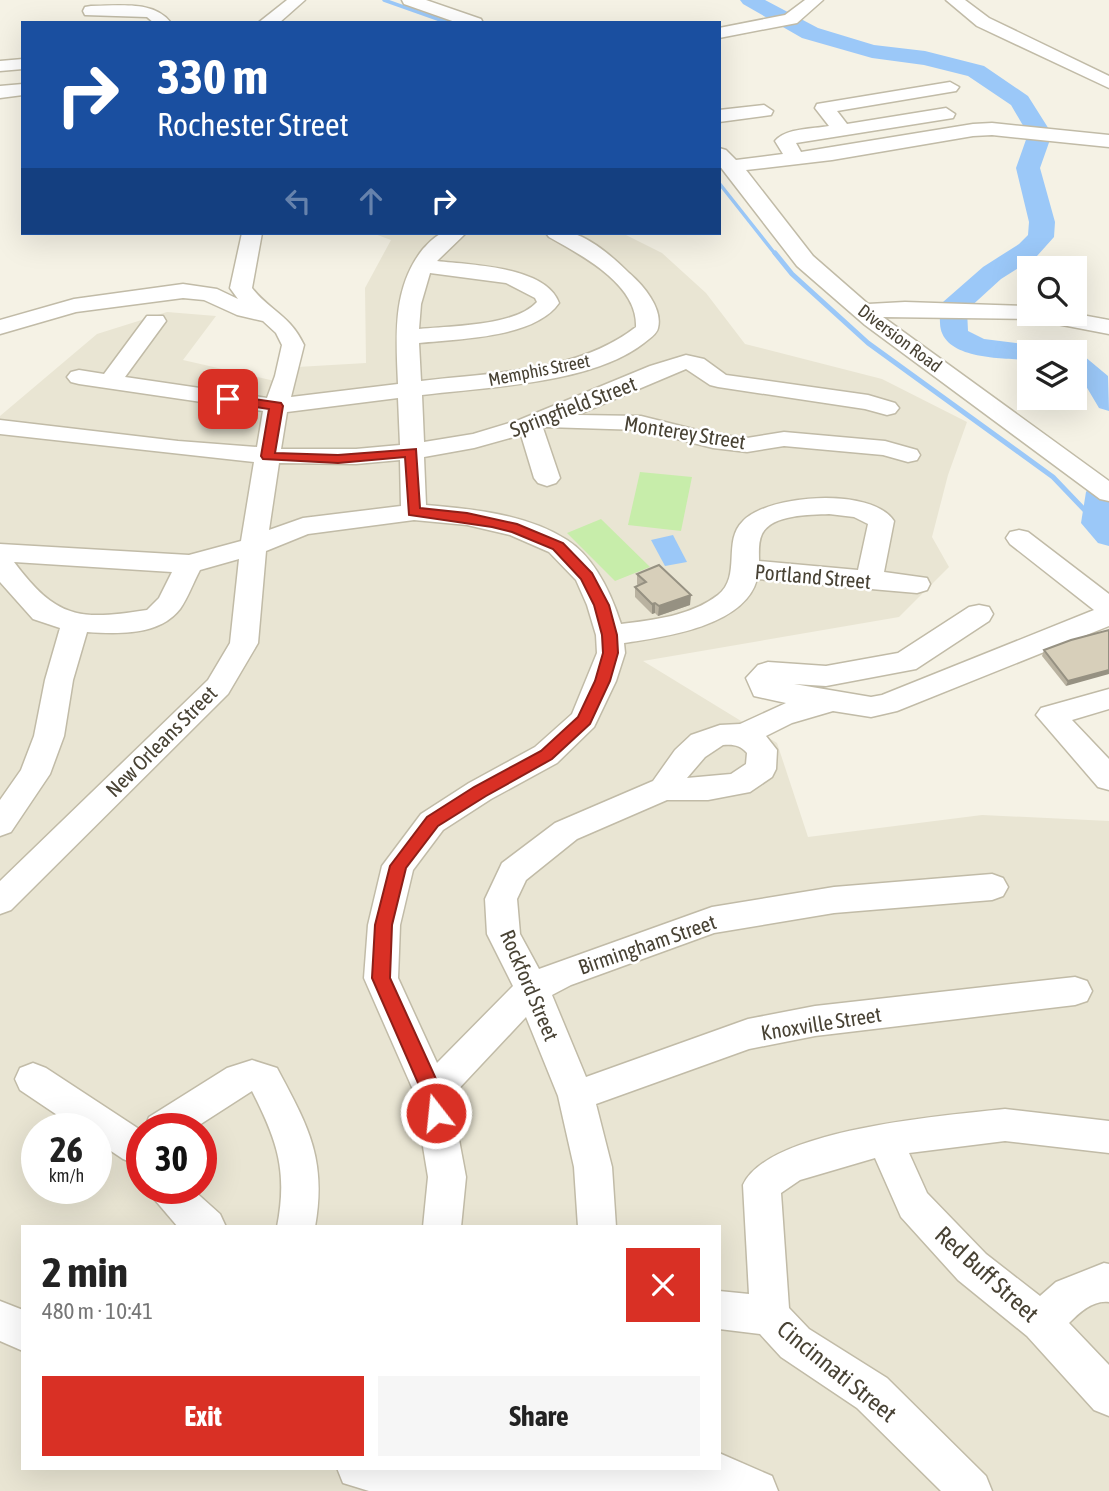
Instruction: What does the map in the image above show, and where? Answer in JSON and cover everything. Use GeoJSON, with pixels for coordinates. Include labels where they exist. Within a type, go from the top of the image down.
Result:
{"type":"FeatureCollection","features":[{"type":"Feature","properties":{"kind":"street"},"geometry":{"type":"LineString","coordinates":[[410,0],[469,21]]}},
{"type":"Feature","properties":{"kind":"street"},"geometry":{"type":"LineString","coordinates":[[721,33],[785,21],[815,0]]}},
{"type":"Feature","properties":{"kind":"street"},"geometry":{"type":"LineString","coordinates":[[954,0],[983,22],[1109,83]]}},
{"type":"Feature","properties":{"kind":"street"},"geometry":{"type":"LineString","coordinates":[[271,2],[295,3]]}},
{"type":"Feature","properties":{"kind":"street"},"geometry":{"type":"LineString","coordinates":[[268,21],[295,3]]}},
{"type":"Feature","properties":{"kind":"street"},"geometry":{"type":"LineString","coordinates":[[91,11],[149,12],[157,15],[162,21]]}},
{"type":"Feature","properties":{"kind":"street"},"geometry":{"type":"LineString","coordinates":[[0,66],[21,64]]}},
{"type":"Feature","properties":{"kind":"street"},"geometry":{"type":"LineString","coordinates":[[841,129],[824,108],[950,87]]}},
{"type":"Feature","properties":{"kind":"street"},"geometry":{"type":"LineString","coordinates":[[0,92],[21,89]]}},
{"type":"Feature","properties":{"kind":"street"},"geometry":{"type":"LineString","coordinates":[[0,105],[21,105]]}},
{"type":"Feature","properties":{"kind":"street"},"geometry":{"type":"LineString","coordinates":[[721,116],[764,111]]}},
{"type":"Feature","properties":{"kind":"street"},"geometry":{"type":"LineString","coordinates":[[796,159],[785,141],[841,129],[959,112]]}},
{"type":"Feature","properties":{"kind":"street"},"geometry":{"type":"LineString","coordinates":[[726,160],[796,159],[973,130],[1027,132],[1109,141]]}},
{"type":"Feature","properties":{"kind":"street","name":"Diversion Road"},"geometry":{"type":"LineString","coordinates":[[726,160],[805,261],[863,311],[1109,494]]}},
{"type":"Feature","properties":{"kind":"street","name":"New Orleans Street"},"geometry":{"type":"LineString","coordinates":[[0,901],[14,869],[218,687],[244,643],[253,546],[276,406],[287,376],[293,345],[286,330],[254,305],[241,288],[252,235]]}},
{"type":"Feature","properties":{"kind":"street"},"geometry":{"type":"LineString","coordinates":[[414,512],[406,337],[410,298],[421,265],[438,246],[453,235]]}},
{"type":"Feature","properties":{"kind":"street","name":"Memphis Street"},"geometry":{"type":"LineString","coordinates":[[79,377],[276,406],[534,374],[594,360],[628,344],[647,329],[646,310],[628,284],[601,262],[559,235]]}},
{"type":"Feature","properties":{"kind":"street"},"geometry":{"type":"LineString","coordinates":[[406,337],[479,329],[531,318],[542,313],[548,303],[545,294],[511,277],[421,265]]}},
{"type":"Feature","properties":{"kind":"street"},"geometry":{"type":"LineString","coordinates":[[64,286],[100,304]]}},
{"type":"Feature","properties":{"kind":"street"},"geometry":{"type":"LineString","coordinates":[[0,327],[74,306],[183,291],[209,295],[245,310],[272,317]]}},
{"type":"Feature","properties":{"kind":"street"},"geometry":{"type":"LineString","coordinates":[[863,311],[905,309],[1017,313]]}},
{"type":"Feature","properties":{"kind":"street"},"geometry":{"type":"LineString","coordinates":[[110,381],[155,321]]}},
{"type":"Feature","properties":{"kind":"street"},"geometry":{"type":"LineString","coordinates":[[1087,323],[1109,327]]}},
{"type":"Feature","properties":{"kind":"street","name":"Springfield Street"},"geometry":{"type":"LineString","coordinates":[[0,427],[268,456],[338,459],[411,452],[471,442],[538,424],[687,362],[696,364],[718,380],[868,402],[887,408]]}},
{"type":"Feature","properties":{"kind":"street","name":"Monterey Street"},"geometry":{"type":"LineString","coordinates":[[538,424],[641,423],[747,445],[784,439],[885,448],[908,455]]}},
{"type":"Feature","properties":{"kind":"street"},"geometry":{"type":"LineString","coordinates":[[538,424],[547,478]]}},
{"type":"Feature","properties":{"kind":"street"},"geometry":{"type":"LineString","coordinates":[[745,569],[747,538],[752,526],[770,515],[816,508],[851,507],[872,511],[881,521],[869,581]]}},
{"type":"Feature","properties":{"kind":"street"},"geometry":{"type":"LineString","coordinates":[[0,553],[189,564],[253,546],[303,526],[414,512],[467,517],[504,525],[558,546],[587,576],[601,605],[610,635],[611,653],[603,681],[584,720],[546,755],[480,791],[432,822],[398,866],[384,925],[381,978],[432,1092],[447,1177],[442,1225]]}},
{"type":"Feature","properties":{"kind":"street"},"geometry":{"type":"LineString","coordinates":[[1019,538],[1109,608]]}},
{"type":"Feature","properties":{"kind":"street"},"geometry":{"type":"LineString","coordinates":[[0,563],[39,610],[55,618],[76,622],[155,618],[170,603],[189,564]]}},
{"type":"Feature","properties":{"kind":"street","name":"Portland Street"},"geometry":{"type":"LineString","coordinates":[[610,635],[650,631],[722,607],[741,588],[745,569],[917,584]]}},
{"type":"Feature","properties":{"kind":"street"},"geometry":{"type":"LineString","coordinates":[[979,614],[906,662],[826,676],[768,672],[760,678],[764,689],[871,707],[887,704],[1109,615]]}},
{"type":"Feature","properties":{"kind":"street"},"geometry":{"type":"LineString","coordinates":[[0,824],[35,774],[49,736],[59,680],[76,622]]}},
{"type":"Feature","properties":{"kind":"street"},"geometry":{"type":"LineString","coordinates":[[1109,699],[1051,715],[1109,779]]}},
{"type":"Feature","properties":{"kind":"street"},"geometry":{"type":"LineString","coordinates":[[664,789],[692,750],[714,736],[731,733],[745,736],[772,718],[801,708],[840,702]]}},
{"type":"Feature","properties":{"kind":"street","name":"Rockford Street"},"geometry":{"type":"LineString","coordinates":[[597,1225],[593,1167],[576,1096],[532,989],[504,934],[501,899],[513,872],[566,831],[664,789],[708,789],[738,784],[751,777],[761,769],[762,750],[745,736]]}},
{"type":"Feature","properties":{"kind":"street","name":"Birmingham Street"},"geometry":{"type":"LineString","coordinates":[[432,1092],[532,989],[559,975],[712,920],[834,900],[992,887]]}},
{"type":"Feature","properties":{"kind":"street","name":"Knoxville Street"},"geometry":{"type":"LineString","coordinates":[[576,1096],[748,1034],[815,1021],[1075,991]]}},
{"type":"Feature","properties":{"kind":"street"},"geometry":{"type":"LineString","coordinates":[[190,1113],[240,1079],[258,1075],[264,1079],[290,1128],[300,1160],[302,1197],[296,1225]]}},
{"type":"Feature","properties":{"kind":"street"},"geometry":{"type":"LineString","coordinates":[[33,1079],[126,1133]]}},
{"type":"Feature","properties":{"kind":"street"},"geometry":{"type":"LineString","coordinates":[[770,1316],[762,1220],[762,1185],[790,1166],[885,1139],[1005,1125],[1109,1137]]}},
{"type":"Feature","properties":{"kind":"street","name":"Red Buff Street"},"geometry":{"type":"LineString","coordinates":[[885,1139],[914,1205],[972,1267],[1041,1322],[1109,1395]]}},
{"type":"Feature","properties":{"kind":"street"},"geometry":{"type":"LineString","coordinates":[[181,1204],[205,1225]]}},
{"type":"Feature","properties":{"kind":"street"},"geometry":{"type":"LineString","coordinates":[[1041,1322],[1070,1295],[1104,1282],[1109,1283]]}},
{"type":"Feature","properties":{"kind":"street","name":"Cincinnati Street"},"geometry":{"type":"LineString","coordinates":[[721,1310],[770,1316],[795,1343],[872,1393],[971,1491]]}},
{"type":"Feature","properties":{"kind":"street"},"geometry":{"type":"LineString","coordinates":[[0,1320],[21,1330]]}},
{"type":"Feature","properties":{"kind":"street"},"geometry":{"type":"LineString","coordinates":[[383,1470],[577,1470]]}},
{"type":"Feature","properties":{"kind":"street"},"geometry":{"type":"LineString","coordinates":[[707,1470],[757,1491]]}},
{"type":"Feature","properties":{"kind":"shaded area"},"geometry":{"type":"Polygon","coordinates":[[[377,235],[626,235],[662,253],[706,293],[745,344],[882,379],[967,422],[948,475],[932,537],[949,567],[899,617],[643,661],[777,743],[808,837],[982,815],[1109,821],[1109,1491],[0,1491],[0,416],[97,334],[167,312],[216,316],[183,360],[275,381],[280,368],[366,363],[365,288],[391,240],[377,235]]]}},
{"type":"Feature","properties":{"kind":"green space"},"geometry":{"type":"Polygon","coordinates":[[[640,472],[692,477],[681,531],[628,525],[640,472]]]}},
{"type":"Feature","properties":{"kind":"green space"},"geometry":{"type":"Polygon","coordinates":[[[601,519],[650,567],[615,581],[567,533],[601,519]]]}},
{"type":"Feature","properties":{"kind":"water"},"geometry":{"type":"Polygon","coordinates":[[[673,535],[687,562],[665,566],[651,540],[673,535]]]}},
{"type":"Feature","properties":{"kind":"building"},"geometry":{"type":"Polygon","coordinates":[[[659,565],[691,595],[659,606],[652,604],[635,587],[646,582],[637,574],[659,565]]]}},
{"type":"Feature","properties":{"kind":"building"},"geometry":{"type":"Polygon","coordinates":[[[1109,630],[1109,670],[1068,681],[1044,650],[1071,640],[1109,630]]]}},
{"type":"Feature","properties":{"kind":"waterway"},"geometry":{"type":"LineString","coordinates":[[384,0],[443,21]]}},
{"type":"Feature","properties":{"kind":"waterway"},"geometry":{"type":"LineString","coordinates":[[750,0],[810,33],[872,51],[925,58],[976,71],[1020,101],[1040,134],[1028,168],[1042,222],[1041,237],[1028,250],[992,273],[953,308],[954,335],[978,347],[1017,351]]}},
{"type":"Feature","properties":{"kind":"waterway"},"geometry":{"type":"LineString","coordinates":[[721,186],[776,255]]}},
{"type":"Feature","properties":{"kind":"waterway"},"geometry":{"type":"LineString","coordinates":[[775,253],[792,274],[868,343],[1053,477],[1097,523]]}},
{"type":"Feature","properties":{"kind":"waterway"},"geometry":{"type":"LineString","coordinates":[[1087,371],[1094,376],[1109,402]]}},
{"type":"Feature","properties":{"kind":"waterway"},"geometry":{"type":"LineString","coordinates":[[1102,492],[1097,523],[1109,536]]}},
{"type":"Feature","properties":{"kind":"route"},"geometry":{"type":"LineString","coordinates":[[228,399],[276,406],[268,456],[338,459],[411,452],[414,512],[467,517],[517,528],[558,546],[587,576],[601,605],[610,635],[611,653],[603,681],[584,720],[546,755],[480,791],[432,822],[398,866],[384,925],[381,978],[432,1092],[436,1113]]}}]}
